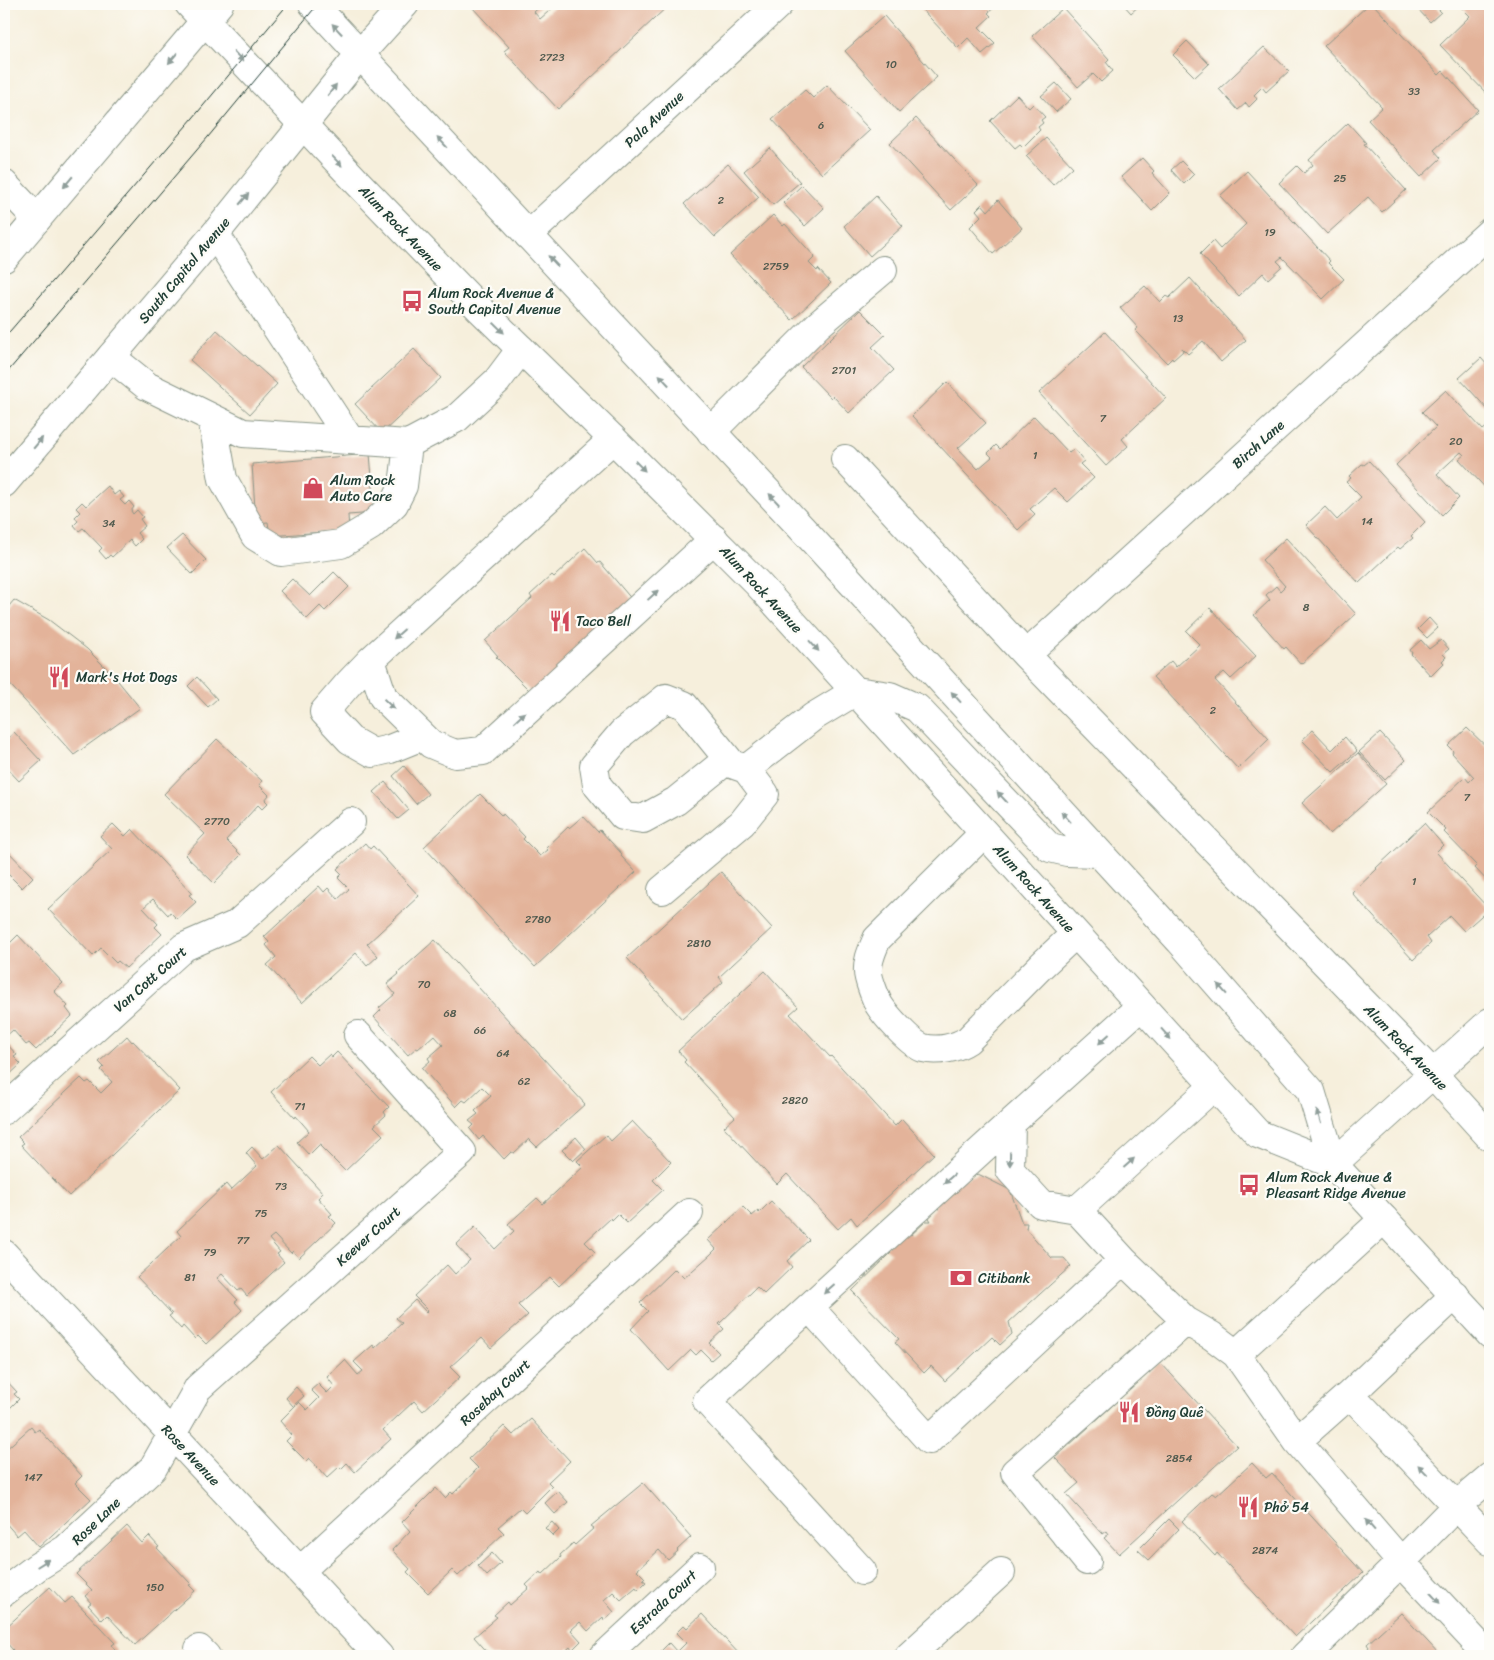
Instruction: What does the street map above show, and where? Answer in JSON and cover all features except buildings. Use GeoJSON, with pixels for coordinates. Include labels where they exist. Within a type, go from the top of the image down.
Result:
{"type":"FeatureCollection","features":[{"type":"Feature","properties":{"kind":"main road","name":"Alum Rock Avenue"},"geometry":{"type":"LineString","coordinates":[[313,4],[1180,941],[1311,1091],[1333,1164]]}},
{"type":"Feature","properties":{"kind":"main road","name":"South Capitol Avenue"},"geometry":{"type":"LineString","coordinates":[[4,483],[216,234],[360,54],[405,4]]}},
{"type":"Feature","properties":{"kind":"main road","name":"Pala Avenue"},"geometry":{"type":"LineString","coordinates":[[528,235],[779,4]]}},
{"type":"Feature","properties":{"kind":"main road","name":"Alum Rock Avenue"},"geometry":{"type":"LineString","coordinates":[[204,9],[303,126],[480,309],[757,583],[1258,1134],[1333,1164],[1490,1334]]}},
{"type":"Feature","properties":{"kind":"main road"},"geometry":{"type":"LineString","coordinates":[[4,258],[204,9]]}},
{"type":"Feature","properties":{"kind":"main road"},"geometry":{"type":"LineString","coordinates":[[4,184],[37,219]]}},
{"type":"Feature","properties":{"kind":"main road","name":"Birch Lane"},"geometry":{"type":"LineString","coordinates":[[1026,655],[1490,232]]}},
{"type":"Feature","properties":{"kind":"main road"},"geometry":{"type":"LineString","coordinates":[[216,234],[350,440]]}},
{"type":"Feature","properties":{"kind":"main road"},"geometry":{"type":"LineString","coordinates":[[711,432],[818,324],[883,270]]}},
{"type":"Feature","properties":{"kind":"main road"},"geometry":{"type":"LineString","coordinates":[[111,357],[147,386],[243,433],[408,444],[457,418],[497,381],[521,349]]}},
{"type":"Feature","properties":{"kind":"main road"},"geometry":{"type":"LineString","coordinates":[[212,418],[223,478],[255,536],[281,552],[341,544],[371,526],[394,504],[403,486],[408,444]]}},
{"type":"Feature","properties":{"kind":"main road"},"geometry":{"type":"LineString","coordinates":[[422,736],[390,749],[373,753],[350,740],[324,712],[348,683],[371,660],[613,439]]}},
{"type":"Feature","properties":{"kind":"main road","name":"Alum Rock Avenue"},"geometry":{"type":"LineString","coordinates":[[845,459],[1026,655],[1433,1074],[1490,1137]]}},
{"type":"Feature","properties":{"kind":"main road"},"geometry":{"type":"LineString","coordinates":[[371,660],[383,697],[431,744],[455,754],[483,751],[714,539]]}},
{"type":"Feature","properties":{"kind":"main road"},"geometry":{"type":"LineString","coordinates":[[662,890],[742,823],[765,794],[737,764],[684,705],[666,698],[622,733],[594,766],[597,785],[623,816],[643,819],[676,801],[737,764],[813,717],[856,692],[890,696],[917,708],[1050,848],[1067,852],[1098,852]]}},
{"type":"Feature","properties":{"kind":"main road","name":"Van Cott Court"},"geometry":{"type":"LineString","coordinates":[[4,1110],[184,947],[237,924],[351,822]]}},
{"type":"Feature","properties":{"kind":"main road"},"geometry":{"type":"LineString","coordinates":[[984,833],[877,938],[869,958],[868,973],[879,1005],[906,1037],[923,1048],[940,1049],[959,1046],[968,1040],[1075,934]]}},
{"type":"Feature","properties":{"kind":"main road"},"geometry":{"type":"LineString","coordinates":[[862,1571],[707,1400],[1141,1006]]}},
{"type":"Feature","properties":{"kind":"main road"},"geometry":{"type":"LineString","coordinates":[[1333,1164],[1490,1022]]}},
{"type":"Feature","properties":{"kind":"main road","name":"Keever Court"},"geometry":{"type":"LineString","coordinates":[[172,1435],[198,1388],[462,1152],[358,1035]]}},
{"type":"Feature","properties":{"kind":"main road"},"geometry":{"type":"LineString","coordinates":[[1077,1210],[1214,1086]]}},
{"type":"Feature","properties":{"kind":"main road"},"geometry":{"type":"LineString","coordinates":[[1010,1123],[1010,1170],[1041,1204],[1077,1210],[1123,1260],[1186,1321],[1212,1336],[1236,1354],[1297,1441],[1401,1562],[1489,1656]]}},
{"type":"Feature","properties":{"kind":"main road","name":"Rosebay Court"},"geometry":{"type":"LineString","coordinates":[[300,1571],[689,1213]]}},
{"type":"Feature","properties":{"kind":"main road"},"geometry":{"type":"LineString","coordinates":[[1236,1354],[1384,1219]]}},
{"type":"Feature","properties":{"kind":"main road","name":"Rose Avenue"},"geometry":{"type":"LineString","coordinates":[[4,1254],[379,1656]]}},
{"type":"Feature","properties":{"kind":"main road"},"geometry":{"type":"LineString","coordinates":[[809,1307],[929,1440],[1123,1260]]}},
{"type":"Feature","properties":{"kind":"main road"},"geometry":{"type":"LineString","coordinates":[[1297,1441],[1455,1295]]}},
{"type":"Feature","properties":{"kind":"main road"},"geometry":{"type":"LineString","coordinates":[[1087,1562],[1015,1472],[1186,1321]]}},
{"type":"Feature","properties":{"kind":"main road"},"geometry":{"type":"LineString","coordinates":[[1350,1394],[1490,1541]]}},
{"type":"Feature","properties":{"kind":"main road","name":"Rose Lane"},"geometry":{"type":"LineString","coordinates":[[4,1592],[37,1567],[66,1550],[153,1468],[172,1435]]}},
{"type":"Feature","properties":{"kind":"main road"},"geometry":{"type":"LineString","coordinates":[[1305,1656],[1457,1506],[1490,1477]]}},
{"type":"Feature","properties":{"kind":"main road","name":"Estrada Court"},"geometry":{"type":"LineString","coordinates":[[604,1656],[700,1567]]}},
{"type":"Feature","properties":{"kind":"main road"},"geometry":{"type":"LineString","coordinates":[[909,1656],[1001,1572]]}},
{"type":"Feature","properties":{"kind":"tram line"},"geometry":{"type":"LineString","coordinates":[[4,338],[288,4]]}},
{"type":"Feature","properties":{"kind":"tram line"},"geometry":{"type":"LineString","coordinates":[[4,376],[208,137],[318,4]]}},
{"type":"Feature","properties":{"kind":"place","name":"Alum Rock Avenue & South Capitol Avenue"},"geometry":{"type":"Point","coordinates":[412,301]}},
{"type":"Feature","properties":{"kind":"place","name":"Alum Rock Auto Care"},"geometry":{"type":"Point","coordinates":[313,488]}},
{"type":"Feature","properties":{"kind":"place","name":"Taco Bell"},"geometry":{"type":"Point","coordinates":[560,621]}},
{"type":"Feature","properties":{"kind":"place","name":"Mark's Hot Dogs"},"geometry":{"type":"Point","coordinates":[59,677]}},
{"type":"Feature","properties":{"kind":"place","name":"Alum Rock Avenue & Pleasant Ridge Avenue"},"geometry":{"type":"Point","coordinates":[1249,1185]}},
{"type":"Feature","properties":{"kind":"place","name":"Citibank"},"geometry":{"type":"Point","coordinates":[961,1278]}},
{"type":"Feature","properties":{"kind":"place","name":"Đồng Quê"},"geometry":{"type":"Point","coordinates":[1129,1412]}},
{"type":"Feature","properties":{"kind":"place","name":"Phở 54"},"geometry":{"type":"Point","coordinates":[1248,1507]}}]}
